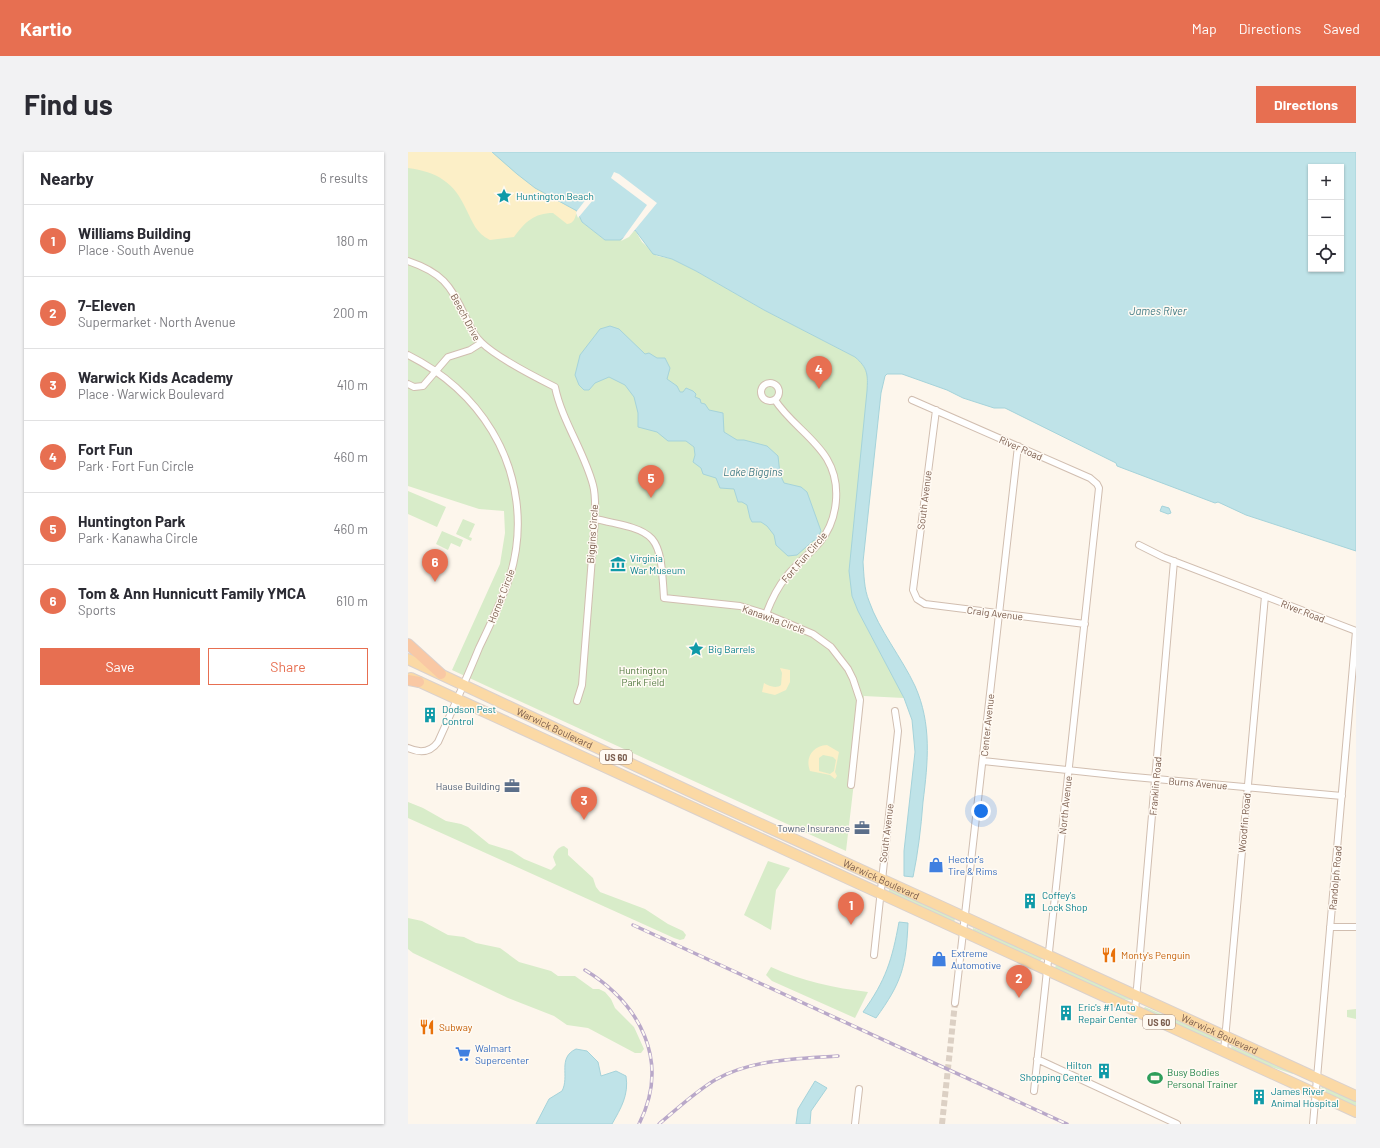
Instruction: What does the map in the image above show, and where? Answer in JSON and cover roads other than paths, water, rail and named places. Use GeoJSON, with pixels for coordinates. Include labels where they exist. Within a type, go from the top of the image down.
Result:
{"type":"FeatureCollection","features":[{"type":"Feature","properties":{"kind":"highway"},"geometry":{"type":"LineString","coordinates":[[408,644],[441,674]]}},
{"type":"Feature","properties":{"kind":"highway"},"geometry":{"type":"LineString","coordinates":[[408,678],[419,682]]}},
{"type":"Feature","properties":{"kind":"main road","name":"Warwick Boulevard"},"geometry":{"type":"LineString","coordinates":[[408,659],[706,799],[1356,1096]]}},
{"type":"Feature","properties":{"kind":"main road","name":"Warwick Boulevard"},"geometry":{"type":"LineString","coordinates":[[419,682],[1356,1112]]}},
{"type":"Feature","properties":{"kind":"main road"},"geometry":{"type":"LineString","coordinates":[[546,740],[552,727]]}},
{"type":"Feature","properties":{"kind":"main road"},"geometry":{"type":"LineString","coordinates":[[700,812],[706,799]]}},
{"type":"Feature","properties":{"kind":"main road"},"geometry":{"type":"LineString","coordinates":[[764,841],[769,828]]}},
{"type":"Feature","properties":{"kind":"street","name":"Beech Drive"},"geometry":{"type":"LineString","coordinates":[[408,261],[432,271],[448,285],[456,296],[474,334],[481,343],[470,350],[448,357],[423,386],[414,387],[408,384]]}},
{"type":"Feature","properties":{"kind":"street","name":"Biggins Circle"},"geometry":{"type":"LineString","coordinates":[[481,343],[532,375],[555,387],[558,404],[592,483],[595,498],[595,519],[582,685],[577,701]]}},
{"type":"Feature","properties":{"kind":"street"},"geometry":{"type":"LineString","coordinates":[[408,355],[436,371]]}},
{"type":"Feature","properties":{"kind":"street","name":"Hornet Circle"},"geometry":{"type":"LineString","coordinates":[[408,748],[422,752],[432,749],[436,745],[504,594],[510,575],[518,535],[517,502],[507,459],[486,420],[473,404],[436,371]]}},
{"type":"Feature","properties":{"kind":"street","name":"Fort Fun Circle"},"geometry":{"type":"LineString","coordinates":[[766,614],[772,598],[785,577],[824,537],[831,524],[835,510],[836,494],[833,473],[822,451],[775,400]]}},
{"type":"Feature","properties":{"kind":"street","name":"River Road"},"geometry":{"type":"LineString","coordinates":[[912,400],[1094,480],[1097,484],[1099,493],[1096,519]]}},
{"type":"Feature","properties":{"kind":"street","name":"South Avenue"},"geometry":{"type":"LineString","coordinates":[[913,590],[936,410]]}},
{"type":"Feature","properties":{"kind":"street","name":"Center Avenue"},"geometry":{"type":"LineString","coordinates":[[955,1003],[1018,446]]}},
{"type":"Feature","properties":{"kind":"street","name":"Kanawha Circle"},"geometry":{"type":"LineString","coordinates":[[595,519],[633,527],[643,532],[654,541],[662,560],[664,598],[740,606],[766,614],[814,634],[831,647],[842,659],[853,678],[860,700],[851,786]]}},
{"type":"Feature","properties":{"kind":"street","name":"North Avenue"},"geometry":{"type":"LineString","coordinates":[[1034,1091],[1096,519]]}},
{"type":"Feature","properties":{"kind":"street","name":"River Road"},"geometry":{"type":"LineString","coordinates":[[1139,546],[1174,561],[1356,631]]}},
{"type":"Feature","properties":{"kind":"street","name":"Franklin Road"},"geometry":{"type":"LineString","coordinates":[[1135,1011],[1174,561]]}},
{"type":"Feature","properties":{"kind":"street","name":"Craig Avenue"},"geometry":{"type":"LineString","coordinates":[[913,590],[917,599],[925,604],[1085,624]]}},
{"type":"Feature","properties":{"kind":"street","name":"Woodfin Road"},"geometry":{"type":"LineString","coordinates":[[1224,1051],[1265,596]]}},
{"type":"Feature","properties":{"kind":"street","name":"Randolph Road"},"geometry":{"type":"LineString","coordinates":[[1312,1124],[1342,796],[1353,697],[1356,631]]}},
{"type":"Feature","properties":{"kind":"street","name":"South Avenue"},"geometry":{"type":"LineString","coordinates":[[874,955],[898,731],[895,711]]}},
{"type":"Feature","properties":{"kind":"street","name":"Burns Avenue"},"geometry":{"type":"LineString","coordinates":[[983,761],[1247,788],[1342,796]]}},
{"type":"Feature","properties":{"kind":"street"},"geometry":{"type":"LineString","coordinates":[[1330,927],[1356,927]]}},
{"type":"Feature","properties":{"kind":"street"},"geometry":{"type":"LineString","coordinates":[[1037,1059],[1177,1124]]}},
{"type":"Feature","properties":{"kind":"street"},"geometry":{"type":"LineString","coordinates":[[854,1124],[859,1088]]}},
{"type":"Feature","properties":{"kind":"water","name":"James River"},"geometry":{"type":"Polygon","coordinates":[[[492,152],[1356,152],[1356,551],[1246,515],[1218,502],[1215,503],[1117,466],[1116,463],[1005,408],[994,408],[963,398],[947,390],[902,374],[887,374],[885,376],[881,393],[863,562],[865,587],[873,612],[915,686],[924,715],[926,729],[927,758],[918,850],[913,877],[904,876],[904,851],[915,752],[912,720],[904,698],[858,611],[852,596],[849,571],[867,391],[867,376],[865,368],[855,357],[764,310],[696,271],[672,259],[653,254],[635,230],[620,240],[605,240],[582,222],[577,211],[535,188],[492,152]]]}},
{"type":"Feature","properties":{"kind":"water","name":"Lake Biggins"},"geometry":{"type":"Polygon","coordinates":[[[610,326],[619,329],[645,354],[649,353],[657,358],[665,358],[670,368],[667,379],[677,386],[680,392],[683,392],[686,388],[693,391],[696,394],[695,397],[700,399],[701,403],[705,404],[709,410],[723,413],[724,432],[737,440],[744,440],[767,446],[778,456],[780,474],[784,483],[801,487],[807,492],[821,531],[816,541],[814,540],[797,555],[788,556],[776,545],[774,535],[767,526],[761,522],[752,522],[747,505],[742,502],[738,502],[734,489],[720,488],[716,478],[703,474],[701,468],[693,462],[695,455],[694,447],[686,441],[668,441],[657,432],[638,427],[638,413],[634,397],[625,385],[609,377],[595,383],[589,390],[584,390],[579,385],[575,375],[580,355],[600,329],[610,326]]]}},
{"type":"Feature","properties":{"kind":"water"},"geometry":{"type":"Polygon","coordinates":[[[1162,506],[1169,508],[1171,513],[1168,514],[1160,511],[1162,506]]]}},
{"type":"Feature","properties":{"kind":"water"},"geometry":{"type":"Polygon","coordinates":[[[899,922],[908,923],[904,963],[892,994],[876,1018],[863,1012],[883,979],[891,959],[899,922]]]}},
{"type":"Feature","properties":{"kind":"water"},"geometry":{"type":"Polygon","coordinates":[[[576,1049],[587,1051],[598,1062],[601,1076],[616,1071],[626,1076],[627,1083],[624,1101],[612,1124],[536,1124],[549,1099],[562,1091],[565,1079],[565,1062],[570,1053],[576,1049]]]}},
{"type":"Feature","properties":{"kind":"water"},"geometry":{"type":"Polygon","coordinates":[[[815,1081],[827,1088],[811,1111],[810,1124],[796,1124],[798,1109],[815,1081]]]}},
{"type":"Feature","properties":{"kind":"tunnel"},"geometry":{"type":"LineString","coordinates":[[942,1124],[955,1003]]}},
{"type":"Feature","properties":{"kind":"railway"},"geometry":{"type":"LineString","coordinates":[[633,925],[1067,1124]]}},
{"type":"Feature","properties":{"kind":"railway"},"geometry":{"type":"LineString","coordinates":[[585,970],[604,984],[621,1000],[635,1017],[645,1036],[650,1057],[652,1078],[648,1101],[639,1124]]}},
{"type":"Feature","properties":{"kind":"railway"},"geometry":{"type":"LineString","coordinates":[[659,1124],[700,1090],[729,1073],[775,1061],[838,1056]]}},
{"type":"Feature","properties":{"kind":"place","name":"Huntington Beach"},"geometry":{"type":"Point","coordinates":[504,196]}},
{"type":"Feature","properties":{"kind":"place","name":"Fort Fun"},"geometry":{"type":"Point","coordinates":[819,389]}},
{"type":"Feature","properties":{"kind":"place","name":"Huntington Park"},"geometry":{"type":"Point","coordinates":[651,498]}},
{"type":"Feature","properties":{"kind":"place","name":"Virginia War Museum"},"geometry":{"type":"Point","coordinates":[618,564]}},
{"type":"Feature","properties":{"kind":"place","name":"Tom & Ann Hunnicutt Family YMCA"},"geometry":{"type":"Point","coordinates":[435,582]}},
{"type":"Feature","properties":{"kind":"place","name":"Big Barrels"},"geometry":{"type":"Point","coordinates":[696,649]}},
{"type":"Feature","properties":{"kind":"place","name":"Dodson Pest Control"},"geometry":{"type":"Point","coordinates":[430,715]}},
{"type":"Feature","properties":{"kind":"place","name":"Hause Building"},"geometry":{"type":"Point","coordinates":[512,786]}},
{"type":"Feature","properties":{"kind":"place","name":"Warwick Kids Academy"},"geometry":{"type":"Point","coordinates":[584,820]}},
{"type":"Feature","properties":{"kind":"place","name":"Towne Insurance"},"geometry":{"type":"Point","coordinates":[862,828]}},
{"type":"Feature","properties":{"kind":"place","name":"Hector's Tire & Rims"},"geometry":{"type":"Point","coordinates":[936,865]}},
{"type":"Feature","properties":{"kind":"place","name":"Coffey's Lock Shop"},"geometry":{"type":"Point","coordinates":[1030,901]}},
{"type":"Feature","properties":{"kind":"place","name":"Williams Building"},"geometry":{"type":"Point","coordinates":[851,925]}},
{"type":"Feature","properties":{"kind":"place","name":"Monty's Penguin"},"geometry":{"type":"Point","coordinates":[1109,955]}},
{"type":"Feature","properties":{"kind":"place","name":"Extreme Automotive"},"geometry":{"type":"Point","coordinates":[939,959]}},
{"type":"Feature","properties":{"kind":"place","name":"7-Eleven"},"geometry":{"type":"Point","coordinates":[1019,998]}},
{"type":"Feature","properties":{"kind":"place","name":"Eric's #1 Auto Repair Center"},"geometry":{"type":"Point","coordinates":[1066,1013]}},
{"type":"Feature","properties":{"kind":"place","name":"Subway"},"geometry":{"type":"Point","coordinates":[427,1027]}},
{"type":"Feature","properties":{"kind":"place","name":"Walmart Supercenter"},"geometry":{"type":"Point","coordinates":[463,1054]}},
{"type":"Feature","properties":{"kind":"place","name":"Hilton Shopping Center"},"geometry":{"type":"Point","coordinates":[1104,1071]}},
{"type":"Feature","properties":{"kind":"place","name":"Busy Bodies Personal Trainer"},"geometry":{"type":"Point","coordinates":[1155,1078]}},
{"type":"Feature","properties":{"kind":"place","name":"James River Animal Hospital"},"geometry":{"type":"Point","coordinates":[1259,1097]}},
{"type":"Feature","properties":{"kind":"park label","name":"Huntington Park Field"},"geometry":{"type":"Point","coordinates":[643,676]}}]}
